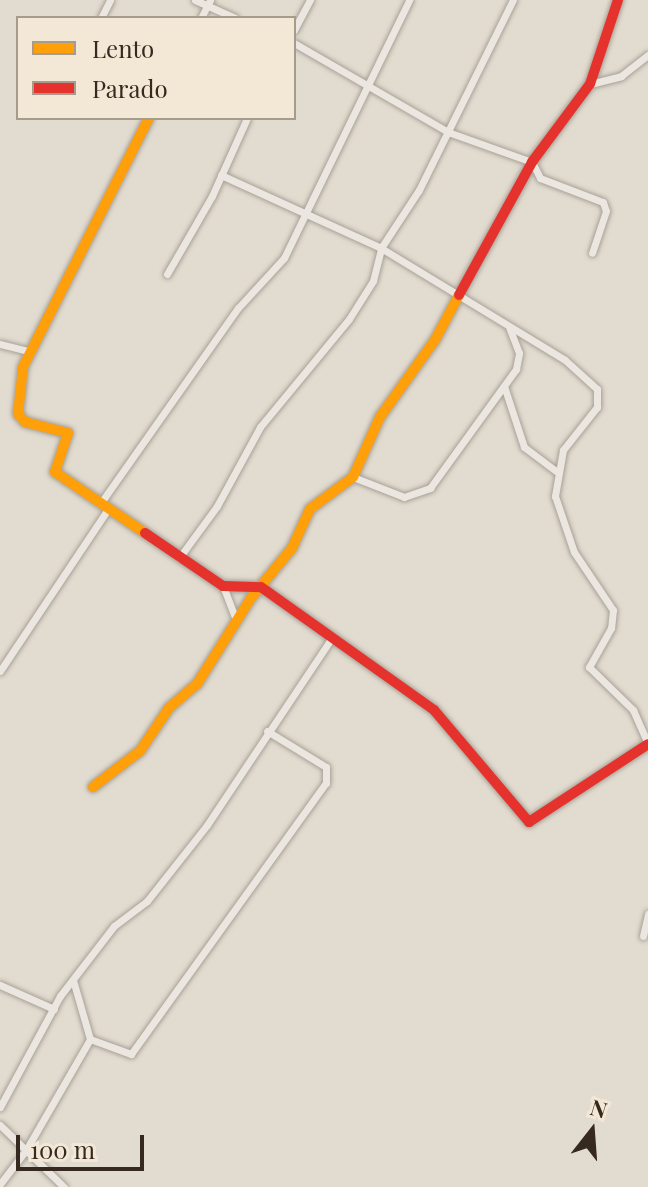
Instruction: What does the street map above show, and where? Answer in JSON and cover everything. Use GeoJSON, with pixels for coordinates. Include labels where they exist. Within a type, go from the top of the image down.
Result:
{"type":"FeatureCollection","features":[{"type":"Feature","properties":{"kind":"street"},"geometry":{"type":"LineString","coordinates":[[195,0],[208,3],[231,16]]}},
{"type":"Feature","properties":{"kind":"street"},"geometry":{"type":"LineString","coordinates":[[296,26],[310,0]]}},
{"type":"Feature","properties":{"kind":"street"},"geometry":{"type":"LineString","coordinates":[[0,671],[104,506],[238,308],[274,273],[409,0]]}},
{"type":"Feature","properties":{"kind":"street"},"geometry":{"type":"LineString","coordinates":[[179,558],[217,506],[260,427],[349,319],[380,267],[381,248],[448,132],[513,0]]}},
{"type":"Feature","properties":{"kind":"street"},"geometry":{"type":"LineString","coordinates":[[93,787],[140,751],[169,708],[218,657],[236,620],[292,548],[310,509],[353,477],[380,417],[435,340],[532,162],[590,84],[618,0]]}},
{"type":"Feature","properties":{"kind":"street"},"geometry":{"type":"LineString","coordinates":[[296,44],[368,81],[448,132],[532,162],[540,178],[606,206],[592,253]]}},
{"type":"Feature","properties":{"kind":"street"},"geometry":{"type":"LineString","coordinates":[[590,84],[621,76],[648,55]]}},
{"type":"Feature","properties":{"kind":"street"},"geometry":{"type":"LineString","coordinates":[[148,120],[29,351],[16,401],[18,414],[25,422],[68,433],[55,472],[223,586],[261,587],[449,724],[529,822],[647,742],[633,710],[589,667],[611,628],[613,610],[559,521],[556,471],[572,434],[597,407],[597,389],[565,360],[381,248],[221,175]]}},
{"type":"Feature","properties":{"kind":"street"},"geometry":{"type":"LineString","coordinates":[[167,274],[221,175],[246,120]]}},
{"type":"Feature","properties":{"kind":"street"},"geometry":{"type":"LineString","coordinates":[[353,477],[389,493],[417,497],[430,488],[520,361],[510,329]]}},
{"type":"Feature","properties":{"kind":"street"},"geometry":{"type":"LineString","coordinates":[[0,344],[29,351]]}},
{"type":"Feature","properties":{"kind":"street"},"geometry":{"type":"LineString","coordinates":[[504,386],[524,447],[556,471]]}},
{"type":"Feature","properties":{"kind":"street"},"geometry":{"type":"LineString","coordinates":[[223,586],[236,620]]}},
{"type":"Feature","properties":{"kind":"street"},"geometry":{"type":"LineString","coordinates":[[0,1107],[73,979],[114,926],[147,901],[182,857],[331,639]]}},
{"type":"Feature","properties":{"kind":"street"},"geometry":{"type":"LineString","coordinates":[[90,1039],[131,1054],[277,844],[326,783],[326,767],[267,731]]}},
{"type":"Feature","properties":{"kind":"street"},"geometry":{"type":"LineString","coordinates":[[643,936],[648,914]]}},
{"type":"Feature","properties":{"kind":"street"},"geometry":{"type":"LineString","coordinates":[[0,1184],[26,1150],[90,1039],[73,979]]}},
{"type":"Feature","properties":{"kind":"street"},"geometry":{"type":"LineString","coordinates":[[0,985],[54,1009]]}},
{"type":"Feature","properties":{"kind":"street"},"geometry":{"type":"LineString","coordinates":[[0,1125],[64,1187]]}},
{"type":"Feature","properties":{"kind":"traffic: slow"},"geometry":{"type":"LineString","coordinates":[[145,533],[55,472],[68,433],[25,422],[18,414],[23,367],[148,120]]}},
{"type":"Feature","properties":{"kind":"traffic: slow"},"geometry":{"type":"LineString","coordinates":[[93,787],[140,751],[169,708],[197,684],[251,598],[292,548],[310,509],[353,477],[380,417],[435,340],[459,295]]}},
{"type":"Feature","properties":{"kind":"traffic: jam"},"geometry":{"type":"LineString","coordinates":[[459,295],[532,162],[590,84],[618,0]]}},
{"type":"Feature","properties":{"kind":"traffic: jam"},"geometry":{"type":"LineString","coordinates":[[145,533],[223,586],[261,587],[434,710],[529,822],[648,744]]}}]}
